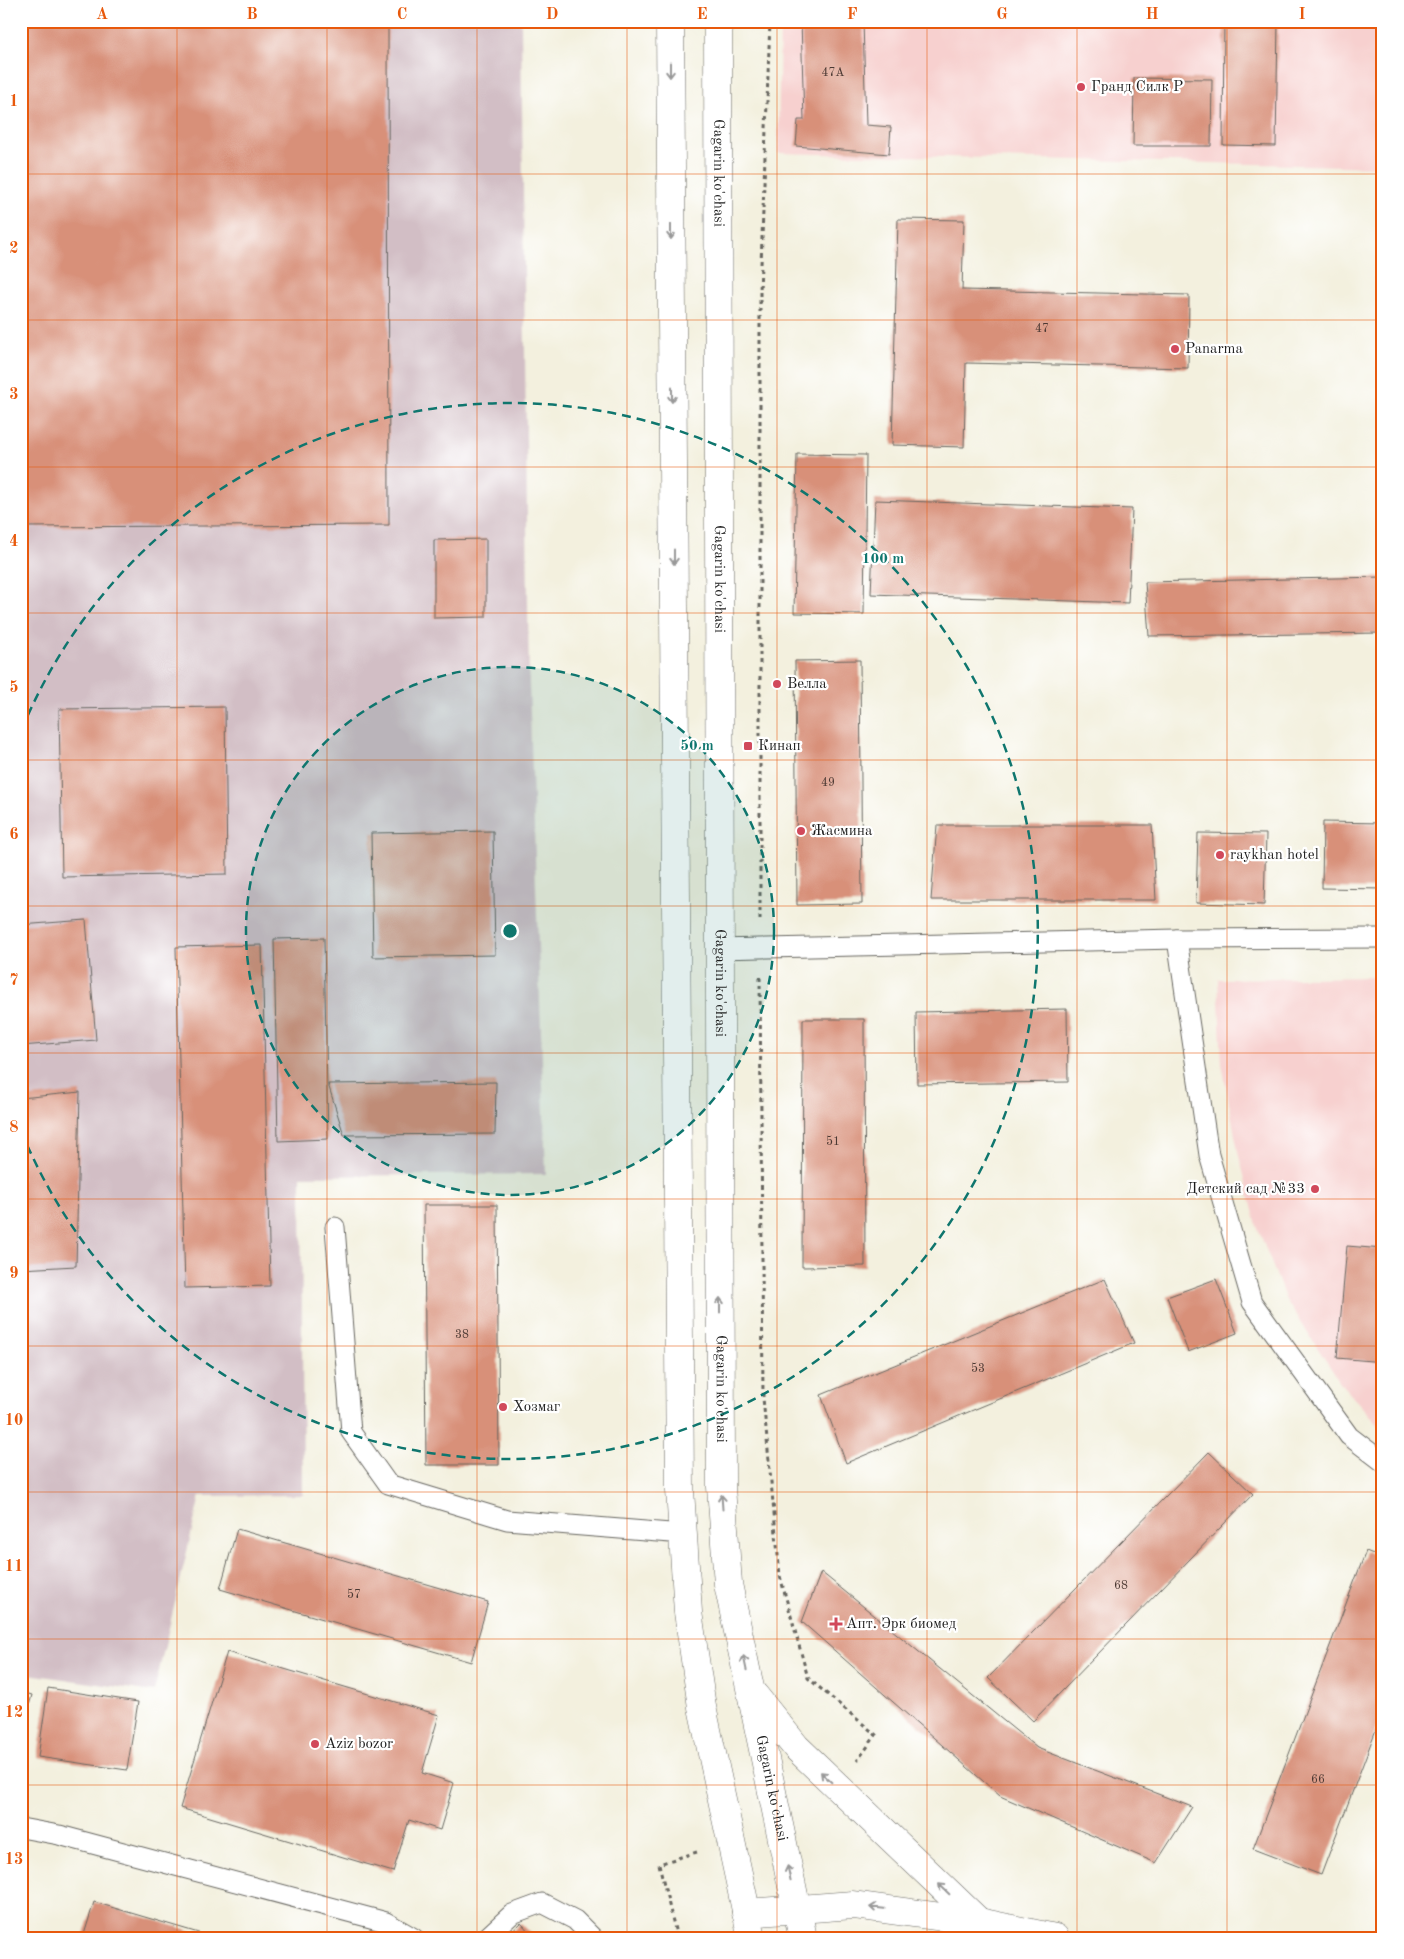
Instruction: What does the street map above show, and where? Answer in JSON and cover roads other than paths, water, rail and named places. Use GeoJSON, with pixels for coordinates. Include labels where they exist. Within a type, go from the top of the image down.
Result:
{"type":"FeatureCollection","features":[{"type":"Feature","properties":{"kind":"main road"},"geometry":{"type":"LineString","coordinates":[[670,21],[680,1490],[688,1612],[702,1707],[749,1926],[797,1911],[854,1905],[979,1922],[1054,1938]]}},
{"type":"Feature","properties":{"kind":"main road","name":"Gagarin ko'chasi"},"geometry":{"type":"LineString","coordinates":[[718,21],[718,949],[721,1487],[728,1584],[803,1938]]}},
{"type":"Feature","properties":{"kind":"main road"},"geometry":{"type":"LineString","coordinates":[[752,1692],[796,1747],[979,1922]]}},
{"type":"Feature","properties":{"kind":"lane"},"geometry":{"type":"LineString","coordinates":[[718,949],[1177,939],[1383,938]]}},
{"type":"Feature","properties":{"kind":"lane"},"geometry":{"type":"LineString","coordinates":[[1177,939],[1209,1155],[1252,1302],[1349,1436],[1383,1462]]}},
{"type":"Feature","properties":{"kind":"lane"},"geometry":{"type":"LineString","coordinates":[[335,1227],[351,1432],[388,1484],[507,1520],[683,1534]]}},
{"type":"Feature","properties":{"kind":"lane"},"geometry":{"type":"LineString","coordinates":[[21,1828],[60,1836],[386,1922],[414,1938]]}},
{"type":"Feature","properties":{"kind":"lane"},"geometry":{"type":"LineString","coordinates":[[486,1938],[512,1914],[542,1903],[575,1920],[593,1938]]}},
{"type":"Feature","properties":{"kind":"place","name":"Гранд Силк Р"},"geometry":{"type":"Point","coordinates":[1081,87]}},
{"type":"Feature","properties":{"kind":"place","name":"Panarma"},"geometry":{"type":"Point","coordinates":[1175,349]}},
{"type":"Feature","properties":{"kind":"place","name":"Велла"},"geometry":{"type":"Point","coordinates":[777,684]}},
{"type":"Feature","properties":{"kind":"place","name":"Кинап"},"geometry":{"type":"Point","coordinates":[748,746]}},
{"type":"Feature","properties":{"kind":"place","name":"Жасмина"},"geometry":{"type":"Point","coordinates":[801,831]}},
{"type":"Feature","properties":{"kind":"place","name":"raykhan hotel"},"geometry":{"type":"Point","coordinates":[1220,855]}},
{"type":"Feature","properties":{"kind":"place","name":"Детский сад №33"},"geometry":{"type":"Point","coordinates":[1315,1189]}},
{"type":"Feature","properties":{"kind":"place","name":"Хозмаг"},"geometry":{"type":"Point","coordinates":[503,1407]}},
{"type":"Feature","properties":{"kind":"place","name":"Апт. Эрк биомед"},"geometry":{"type":"Point","coordinates":[836,1624]}},
{"type":"Feature","properties":{"kind":"place","name":"Aziz bozor"},"geometry":{"type":"Point","coordinates":[315,1744]}}]}
